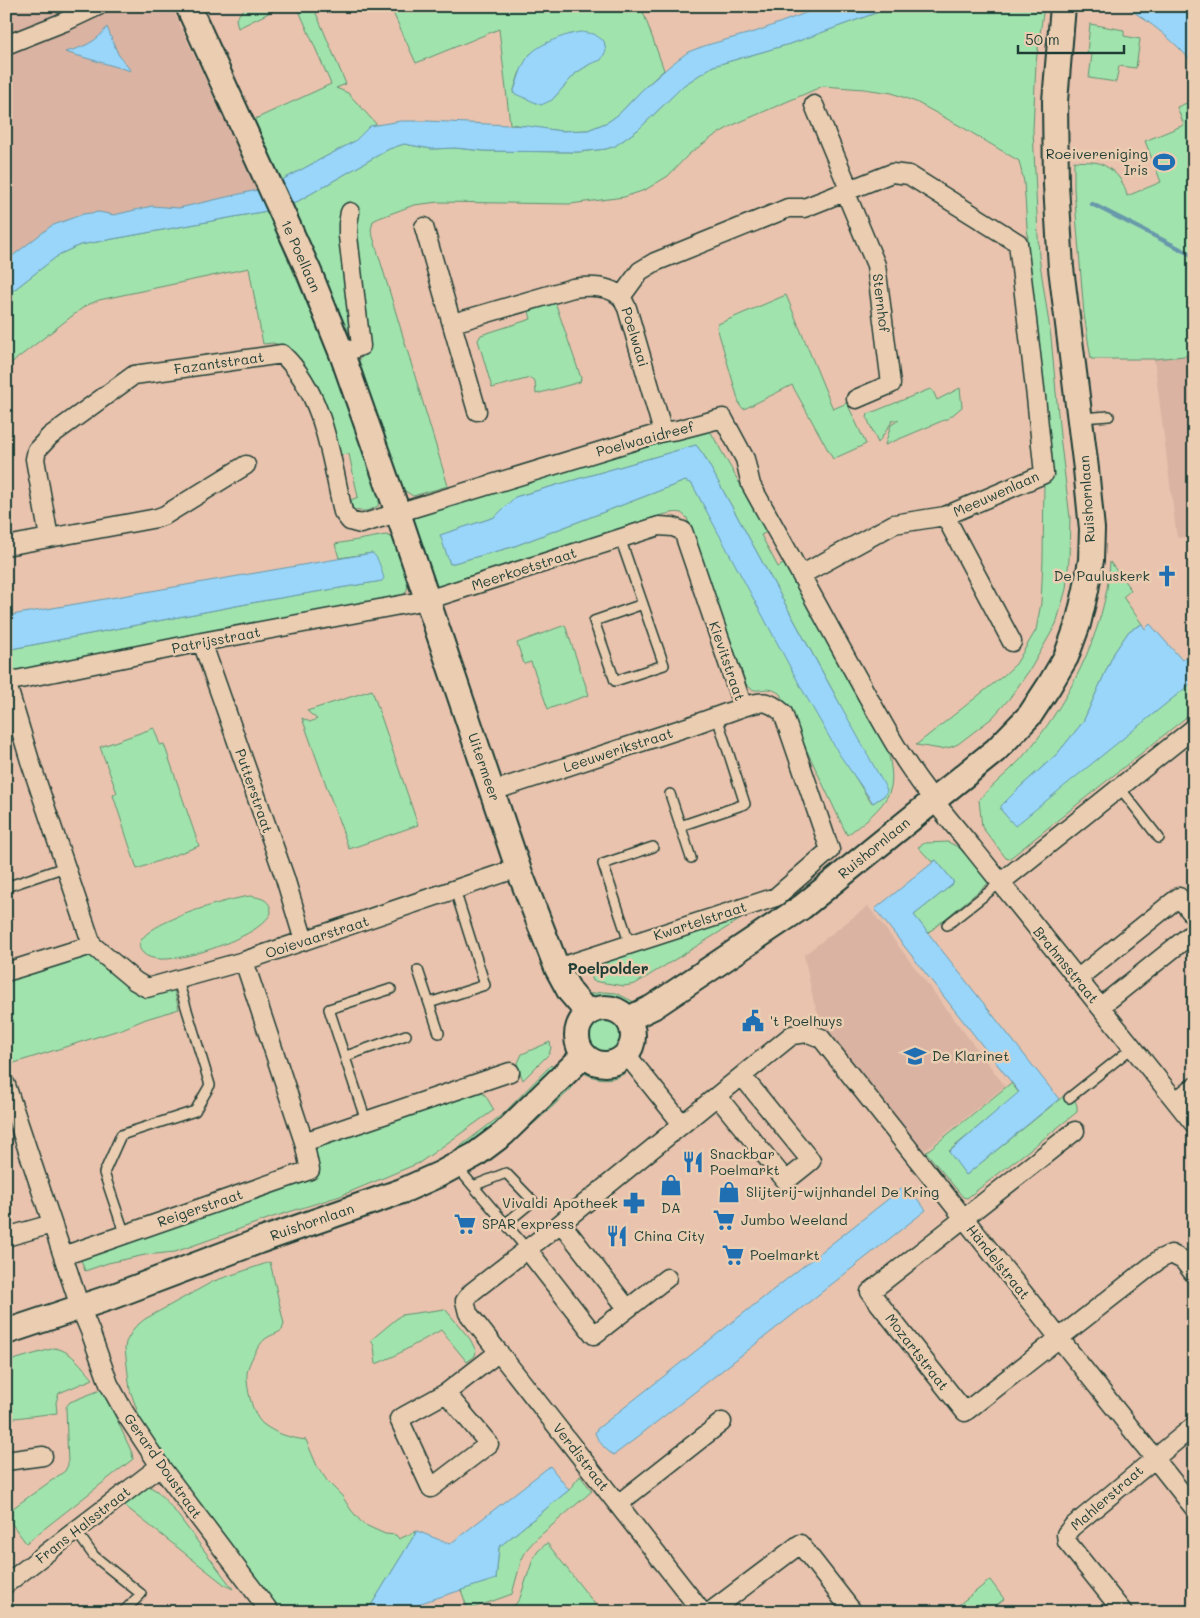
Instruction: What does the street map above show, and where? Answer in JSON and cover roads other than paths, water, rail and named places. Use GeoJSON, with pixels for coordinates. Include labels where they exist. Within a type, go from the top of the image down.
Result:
{"type":"FeatureCollection","features":[{"type":"Feature","properties":{"kind":"main road","name":"1e Poellaan"},"geometry":{"type":"LineString","coordinates":[[188,6],[309,272],[342,354],[398,513]]}},
{"type":"Feature","properties":{"kind":"main road","name":"Ruishornlaan"},"geometry":{"type":"LineString","coordinates":[[628,1020],[653,1007],[802,907],[996,750],[1030,715],[1066,657],[1078,624],[1086,590],[1091,560],[1092,529],[1061,268],[1056,185],[1055,101],[1063,6]]}},
{"type":"Feature","properties":{"kind":"main road","name":"Uitermeer"},"geometry":{"type":"LineString","coordinates":[[398,513],[518,868],[557,968],[570,992],[588,1013]]}},
{"type":"Feature","properties":{"kind":"main road"},"geometry":{"type":"LineString","coordinates":[[598,1008],[609,1008],[620,1012],[628,1020],[632,1026],[633,1037],[632,1045],[626,1054],[615,1062],[605,1064],[596,1063],[584,1055],[577,1043],[576,1033],[581,1020],[588,1013],[598,1008]]}},
{"type":"Feature","properties":{"kind":"main road","name":"Ruishornlaan"},"geometry":{"type":"LineString","coordinates":[[6,1332],[80,1308],[259,1241],[402,1191],[440,1174],[474,1155],[503,1134],[584,1055]]}},
{"type":"Feature","properties":{"kind":"street"},"geometry":{"type":"LineString","coordinates":[[6,45],[98,6]]}},
{"type":"Feature","properties":{"kind":"street"},"geometry":{"type":"LineString","coordinates":[[814,105],[847,190]]}},
{"type":"Feature","properties":{"kind":"street","name":"Meeuwenlaan"},"geometry":{"type":"LineString","coordinates":[[621,297],[640,271],[660,259],[788,208],[804,208],[892,173],[909,175],[1018,243],[1044,474],[945,516],[894,524],[801,575]]}},
{"type":"Feature","properties":{"kind":"street","name":"Sternhof"},"geometry":{"type":"LineString","coordinates":[[847,190],[876,265],[891,384],[856,399]]}},
{"type":"Feature","properties":{"kind":"street"},"geometry":{"type":"LineString","coordinates":[[342,354],[361,346],[348,236],[350,212]]}},
{"type":"Feature","properties":{"kind":"street"},"geometry":{"type":"LineString","coordinates":[[424,227],[478,412]]}},
{"type":"Feature","properties":{"kind":"street","name":"Poelwaai"},"geometry":{"type":"LineString","coordinates":[[453,323],[573,288],[590,286],[604,288],[621,297],[627,308],[663,432]]}},
{"type":"Feature","properties":{"kind":"street","name":"Fazantstraat"},"geometry":{"type":"LineString","coordinates":[[49,538],[35,459],[37,450],[50,436],[134,375],[282,354],[292,363],[309,392],[321,418],[343,512],[350,521],[360,524],[398,513]]}},
{"type":"Feature","properties":{"kind":"street","name":"Poelwaaidreef"},"geometry":{"type":"LineString","coordinates":[[398,513],[663,432],[723,418],[745,459],[751,485],[801,575]]}},
{"type":"Feature","properties":{"kind":"street"},"geometry":{"type":"LineString","coordinates":[[6,546],[156,518],[164,515],[246,464]]}},
{"type":"Feature","properties":{"kind":"street"},"geometry":{"type":"LineString","coordinates":[[945,516],[1012,642]]}},
{"type":"Feature","properties":{"kind":"street","name":"Meerkoetstraat"},"geometry":{"type":"LineString","coordinates":[[427,600],[659,526],[673,527]]}},
{"type":"Feature","properties":{"kind":"street","name":"Kievitstraat"},"geometry":{"type":"LineString","coordinates":[[673,527],[683,531],[743,707],[762,701],[773,704],[783,713],[830,850]]}},
{"type":"Feature","properties":{"kind":"street"},"geometry":{"type":"LineString","coordinates":[[801,575],[894,742],[934,800]]}},
{"type":"Feature","properties":{"kind":"street","name":"Patrijsstraat"},"geometry":{"type":"LineString","coordinates":[[6,682],[202,642],[427,600]]}},
{"type":"Feature","properties":{"kind":"street","name":"Putterstraat"},"geometry":{"type":"LineString","coordinates":[[202,642],[285,878],[304,940]]}},
{"type":"Feature","properties":{"kind":"street"},"geometry":{"type":"LineString","coordinates":[[6,682],[30,761],[92,945],[6,972]]}},
{"type":"Feature","properties":{"kind":"street","name":"Leeuwerikstraat"},"geometry":{"type":"LineString","coordinates":[[493,791],[743,707]]}},
{"type":"Feature","properties":{"kind":"street"},"geometry":{"type":"LineString","coordinates":[[1000,883],[1194,728]]}},
{"type":"Feature","properties":{"kind":"street","name":"Brahmsstraat"},"geometry":{"type":"LineString","coordinates":[[934,800],[1194,1124]]}},
{"type":"Feature","properties":{"kind":"street","name":"Kwartelstraat"},"geometry":{"type":"LineString","coordinates":[[557,968],[776,896],[830,850]]}},
{"type":"Feature","properties":{"kind":"street","name":"Ooievaarstraat"},"geometry":{"type":"LineString","coordinates":[[92,945],[135,981],[147,988],[178,981],[244,961],[518,868]]}},
{"type":"Feature","properties":{"kind":"street"},"geometry":{"type":"LineString","coordinates":[[1077,979],[1179,897],[1194,916]]}},
{"type":"Feature","properties":{"kind":"street"},"geometry":{"type":"LineString","coordinates":[[1100,1007],[1194,932]]}},
{"type":"Feature","properties":{"kind":"street"},"geometry":{"type":"LineString","coordinates":[[244,961],[304,1142],[510,1072]]}},
{"type":"Feature","properties":{"kind":"street","name":"Händelstraat"},"geometry":{"type":"LineString","coordinates":[[742,1076],[792,1035],[808,1033],[821,1038],[1194,1508]]}},
{"type":"Feature","properties":{"kind":"street"},"geometry":{"type":"LineString","coordinates":[[626,1054],[682,1124]]}},
{"type":"Feature","properties":{"kind":"street"},"geometry":{"type":"LineString","coordinates":[[667,1278],[594,1335],[527,1249],[561,1223],[682,1124],[717,1096],[742,1076],[810,1161],[786,1181],[717,1096]]}},
{"type":"Feature","properties":{"kind":"street","name":"Gerard Doustraat"},"geometry":{"type":"LineString","coordinates":[[6,1085],[80,1308],[109,1384],[125,1413],[160,1466],[270,1612]]}},
{"type":"Feature","properties":{"kind":"street"},"geometry":{"type":"LineString","coordinates":[[1176,1101],[1194,1087]]}},
{"type":"Feature","properties":{"kind":"street"},"geometry":{"type":"LineString","coordinates":[[963,1218],[1076,1131]]}},
{"type":"Feature","properties":{"kind":"street","name":"Reigerstraat"},"geometry":{"type":"LineString","coordinates":[[63,1256],[310,1170],[304,1142]]}},
{"type":"Feature","properties":{"kind":"street","name":"Mozartstraat"},"geometry":{"type":"LineString","coordinates":[[963,1218],[870,1292],[874,1298],[965,1412],[1058,1338]]}},
{"type":"Feature","properties":{"kind":"street"},"geometry":{"type":"LineString","coordinates":[[561,1223],[627,1308]]}},
{"type":"Feature","properties":{"kind":"street"},"geometry":{"type":"LineString","coordinates":[[6,1237],[52,1224]]}},
{"type":"Feature","properties":{"kind":"street","name":"Verdistraat"},"geometry":{"type":"LineString","coordinates":[[527,1249],[472,1292],[465,1300],[468,1313],[702,1612]]}},
{"type":"Feature","properties":{"kind":"street"},"geometry":{"type":"LineString","coordinates":[[1058,1338],[1160,1260],[1171,1254],[1183,1260],[1194,1274]]}},
{"type":"Feature","properties":{"kind":"street"},"geometry":{"type":"LineString","coordinates":[[446,1393],[488,1444],[431,1488],[398,1419],[446,1393],[499,1352]]}},
{"type":"Feature","properties":{"kind":"street"},"geometry":{"type":"LineString","coordinates":[[618,1504],[722,1422]]}},
{"type":"Feature","properties":{"kind":"street"},"geometry":{"type":"LineString","coordinates":[[1154,1458],[1194,1426]]}},
{"type":"Feature","properties":{"kind":"street"},"geometry":{"type":"LineString","coordinates":[[6,1461],[43,1456]]}},
{"type":"Feature","properties":{"kind":"street","name":"Mahlerstraat"},"geometry":{"type":"LineString","coordinates":[[1123,1612],[1067,1542],[1066,1534],[1072,1526],[1154,1458]]}},
{"type":"Feature","properties":{"kind":"street","name":"Frans Halsstraat"},"geometry":{"type":"LineString","coordinates":[[6,1584],[160,1466]]}},
{"type":"Feature","properties":{"kind":"street"},"geometry":{"type":"LineString","coordinates":[[710,1612],[800,1544],[853,1612]]}},
{"type":"Feature","properties":{"kind":"lane"},"geometry":{"type":"LineString","coordinates":[[1080,418],[1109,416]]}},
{"type":"Feature","properties":{"kind":"lane"},"geometry":{"type":"LineString","coordinates":[[620,538],[643,604],[664,665],[615,681],[594,621],[643,604]]}},
{"type":"Feature","properties":{"kind":"lane"},"geometry":{"type":"LineString","coordinates":[[680,826],[745,804],[717,716]]}},
{"type":"Feature","properties":{"kind":"lane"},"geometry":{"type":"LineString","coordinates":[[1120,788],[1159,838]]}},
{"type":"Feature","properties":{"kind":"lane"},"geometry":{"type":"LineString","coordinates":[[670,794],[691,858]]}},
{"type":"Feature","properties":{"kind":"lane"},"geometry":{"type":"LineString","coordinates":[[630,944],[603,864],[653,847]]}},
{"type":"Feature","properties":{"kind":"lane"},"geometry":{"type":"LineString","coordinates":[[6,888],[65,867]]}},
{"type":"Feature","properties":{"kind":"lane"},"geometry":{"type":"LineString","coordinates":[[947,926],[1000,883]]}},
{"type":"Feature","properties":{"kind":"lane"},"geometry":{"type":"LineString","coordinates":[[429,1003],[485,985],[455,890]]}},
{"type":"Feature","properties":{"kind":"lane"},"geometry":{"type":"LineString","coordinates":[[418,970],[439,1033]]}},
{"type":"Feature","properties":{"kind":"lane"},"geometry":{"type":"LineString","coordinates":[[125,1235],[104,1173],[121,1135],[195,1111],[210,1085],[178,981]]}},
{"type":"Feature","properties":{"kind":"lane"},"geometry":{"type":"LineString","coordinates":[[366,1121],[346,1056],[329,1010],[391,989]]}},
{"type":"Feature","properties":{"kind":"lane"},"geometry":{"type":"LineString","coordinates":[[346,1056],[406,1035]]}},
{"type":"Feature","properties":{"kind":"lane"},"geometry":{"type":"LineString","coordinates":[[1069,1098],[1132,1048]]}},
{"type":"Feature","properties":{"kind":"lane"},"geometry":{"type":"LineString","coordinates":[[456,1166],[527,1249]]}},
{"type":"Feature","properties":{"kind":"lane"},"geometry":{"type":"LineString","coordinates":[[473,1186],[506,1173],[533,1201],[505,1224]]}},
{"type":"Feature","properties":{"kind":"lane"},"geometry":{"type":"LineString","coordinates":[[76,1531],[94,1556],[141,1594],[122,1612]]}},
{"type":"Feature","properties":{"kind":"water"},"geometry":{"type":"Polygon","coordinates":[[[824,6],[895,6],[793,43],[713,66],[684,85],[639,129],[615,146],[606,149],[578,152],[484,151],[455,148],[432,149],[404,144],[389,149],[293,204],[267,211],[80,245],[60,254],[6,296],[6,261],[51,226],[83,214],[99,212],[114,215],[152,206],[179,208],[257,190],[282,180],[355,141],[370,126],[401,121],[427,121],[528,126],[561,131],[588,130],[608,122],[619,114],[643,89],[688,52],[758,31],[824,6]]]}},
{"type":"Feature","properties":{"kind":"water"},"geometry":{"type":"Polygon","coordinates":[[[1125,6],[1194,6],[1194,65],[1171,40],[1125,6]]]}},
{"type":"Feature","properties":{"kind":"water"},"geometry":{"type":"Polygon","coordinates":[[[107,27],[118,54],[131,71],[65,52],[89,44],[99,37],[107,27]]]}},
{"type":"Feature","properties":{"kind":"water"},"geometry":{"type":"Polygon","coordinates":[[[581,32],[594,34],[604,41],[606,51],[601,60],[590,64],[576,73],[552,100],[541,105],[513,93],[523,66],[532,52],[552,40],[581,32]]]}},
{"type":"Feature","properties":{"kind":"water"},"geometry":{"type":"Polygon","coordinates":[[[696,445],[703,454],[887,790],[885,795],[873,803],[839,754],[803,691],[692,484],[685,481],[512,547],[450,564],[440,535],[495,517],[515,497],[696,445]]]}},
{"type":"Feature","properties":{"kind":"water"},"geometry":{"type":"Polygon","coordinates":[[[372,553],[376,557],[384,578],[382,581],[262,601],[6,650],[6,616],[372,553]]]}},
{"type":"Feature","properties":{"kind":"water"},"geometry":{"type":"Polygon","coordinates":[[[1142,624],[1145,629],[1150,624],[1182,660],[1194,650],[1194,681],[1015,826],[1001,810],[1001,806],[1057,754],[1083,722],[1114,653],[1129,631],[1142,624]]]}},
{"type":"Feature","properties":{"kind":"water"},"geometry":{"type":"Polygon","coordinates":[[[936,860],[953,881],[953,884],[914,915],[1059,1099],[966,1175],[949,1152],[1019,1092],[875,909],[936,860]]]}},
{"type":"Feature","properties":{"kind":"water"},"geometry":{"type":"Polygon","coordinates":[[[906,1185],[926,1210],[614,1455],[608,1451],[595,1433],[597,1429],[906,1185]]]}},
{"type":"Feature","properties":{"kind":"water"},"geometry":{"type":"Polygon","coordinates":[[[550,1466],[569,1490],[499,1547],[496,1579],[421,1603],[423,1612],[367,1612],[417,1531],[450,1544],[550,1466]]]}},
{"type":"Feature","properties":{"kind":"waterway"},"geometry":{"type":"LineString","coordinates":[[1092,204],[1194,256]]}},
{"type":"Feature","properties":{"kind":"place","name":"Roeivereniging Iris"},"geometry":{"type":"Point","coordinates":[1164,162]}},
{"type":"Feature","properties":{"kind":"place","name":"De Pauluskerk"},"geometry":{"type":"Point","coordinates":[1167,576]}},
{"type":"Feature","properties":{"kind":"place","name":"'t Poelhuys"},"geometry":{"type":"Point","coordinates":[753,1021]}},
{"type":"Feature","properties":{"kind":"place","name":"De Klarinet"},"geometry":{"type":"Point","coordinates":[915,1056]}},
{"type":"Feature","properties":{"kind":"place","name":"Snackbar Poelmarkt"},"geometry":{"type":"Point","coordinates":[693,1162]}},
{"type":"Feature","properties":{"kind":"place","name":"DA"},"geometry":{"type":"Point","coordinates":[671,1185]}},
{"type":"Feature","properties":{"kind":"place","name":"Slijterij-wijnhandel De Kring"},"geometry":{"type":"Point","coordinates":[729,1192]}},
{"type":"Feature","properties":{"kind":"place","name":"Vivaldi Apotheek"},"geometry":{"type":"Point","coordinates":[634,1203]}},
{"type":"Feature","properties":{"kind":"place","name":"Jumbo Weeland"},"geometry":{"type":"Point","coordinates":[724,1220]}},
{"type":"Feature","properties":{"kind":"place","name":"SPAR express"},"geometry":{"type":"Point","coordinates":[465,1224]}},
{"type":"Feature","properties":{"kind":"place","name":"China City"},"geometry":{"type":"Point","coordinates":[617,1236]}},
{"type":"Feature","properties":{"kind":"place","name":"Poelmarkt"},"geometry":{"type":"Point","coordinates":[733,1255]}},
{"type":"Feature","properties":{"kind":"district","name":"Poelpolder"},"geometry":{"type":"Point","coordinates":[608,969]}}]}
